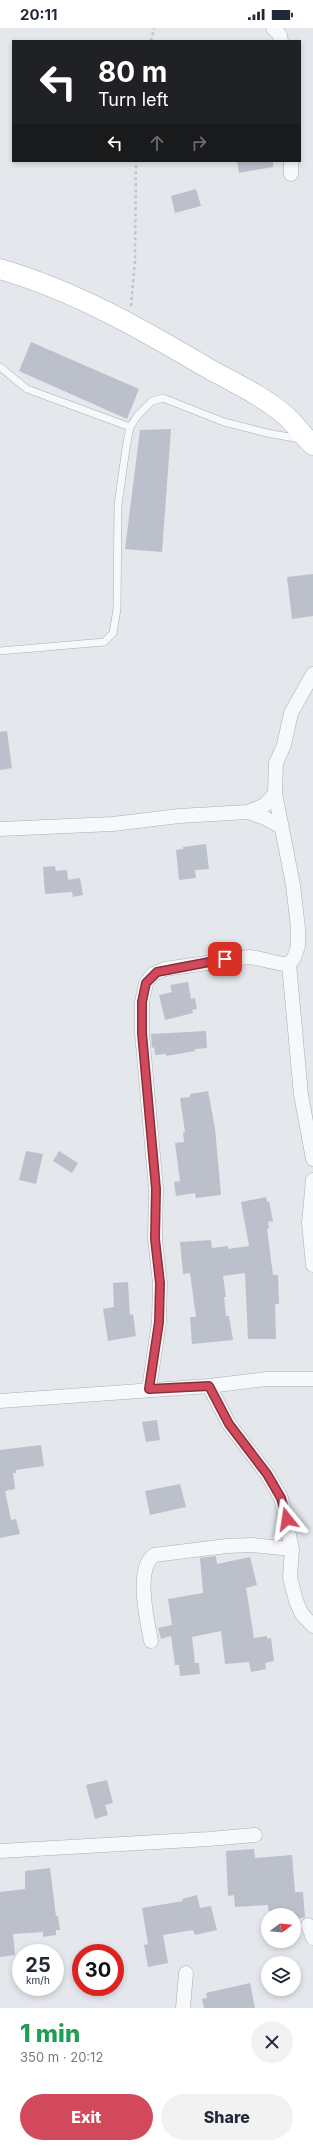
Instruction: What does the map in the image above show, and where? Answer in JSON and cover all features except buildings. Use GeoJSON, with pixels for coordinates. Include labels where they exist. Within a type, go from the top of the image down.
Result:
{"type":"FeatureCollection","features":[{"type":"Feature","properties":{"kind":"main road"},"geometry":{"type":"LineString","coordinates":[[0,269],[35,279],[107,310],[237,385],[286,416],[310,442]]}},
{"type":"Feature","properties":{"kind":"street"},"geometry":{"type":"LineString","coordinates":[[273,28],[280,35],[281,40]]}},
{"type":"Feature","properties":{"kind":"street"},"geometry":{"type":"LineString","coordinates":[[149,1389],[159,1322],[160,1283],[155,1239],[156,1189],[142,1033],[144,988],[150,977],[157,972],[189,965],[249,957],[282,965],[289,964],[294,958],[298,946],[298,928],[293,885],[275,793],[276,763],[284,745],[291,713],[313,674]]}},
{"type":"Feature","properties":{"kind":"street"},"geometry":{"type":"LineString","coordinates":[[0,829],[113,824],[179,816],[248,812],[265,805],[275,793]]}},
{"type":"Feature","properties":{"kind":"street"},"geometry":{"type":"LineString","coordinates":[[248,812],[265,818],[281,827]]}},
{"type":"Feature","properties":{"kind":"street"},"geometry":{"type":"LineString","coordinates":[[289,964],[301,1095],[313,1159]]}},
{"type":"Feature","properties":{"kind":"street"},"geometry":{"type":"LineString","coordinates":[[313,1180],[309,1223],[313,1265]]}},
{"type":"Feature","properties":{"kind":"street"},"geometry":{"type":"LineString","coordinates":[[0,1401],[149,1389],[209,1386],[266,1379],[313,1379]]}},
{"type":"Feature","properties":{"kind":"street"},"geometry":{"type":"LineString","coordinates":[[209,1386],[229,1424],[267,1474],[281,1498],[292,1549],[290,1577],[296,1601],[302,1614],[313,1626]]}},
{"type":"Feature","properties":{"kind":"street"},"geometry":{"type":"LineString","coordinates":[[151,1641],[147,1615],[144,1571],[149,1558],[154,1555],[227,1546],[252,1545],[292,1549]]}},
{"type":"Feature","properties":{"kind":"street"},"geometry":{"type":"LineString","coordinates":[[0,1851],[255,1835]]}},
{"type":"Feature","properties":{"kind":"street"},"geometry":{"type":"LineString","coordinates":[[183,2008],[186,1973]]}},
{"type":"Feature","properties":{"kind":"lane"},"geometry":{"type":"LineString","coordinates":[[0,367],[27,389],[68,406],[130,427]]}},
{"type":"Feature","properties":{"kind":"lane"},"geometry":{"type":"LineString","coordinates":[[0,651],[104,642],[113,633],[117,609],[118,505],[130,427],[138,415],[152,401],[163,398],[224,422],[310,442]]}},
{"type":"Feature","properties":{"kind":"path"},"geometry":{"type":"LineString","coordinates":[[151,40],[154,28]]}},
{"type":"Feature","properties":{"kind":"path"},"geometry":{"type":"LineString","coordinates":[[130,323],[135,261],[136,162]]}},
{"type":"Feature","properties":{"kind":"route"},"geometry":{"type":"LineString","coordinates":[[225,959],[166,969],[157,972],[150,977],[144,988],[142,1002],[142,1033],[149,1130],[156,1189],[155,1239],[160,1283],[159,1322],[149,1389],[209,1386],[229,1424],[267,1474],[281,1498],[287,1519]]}}]}
